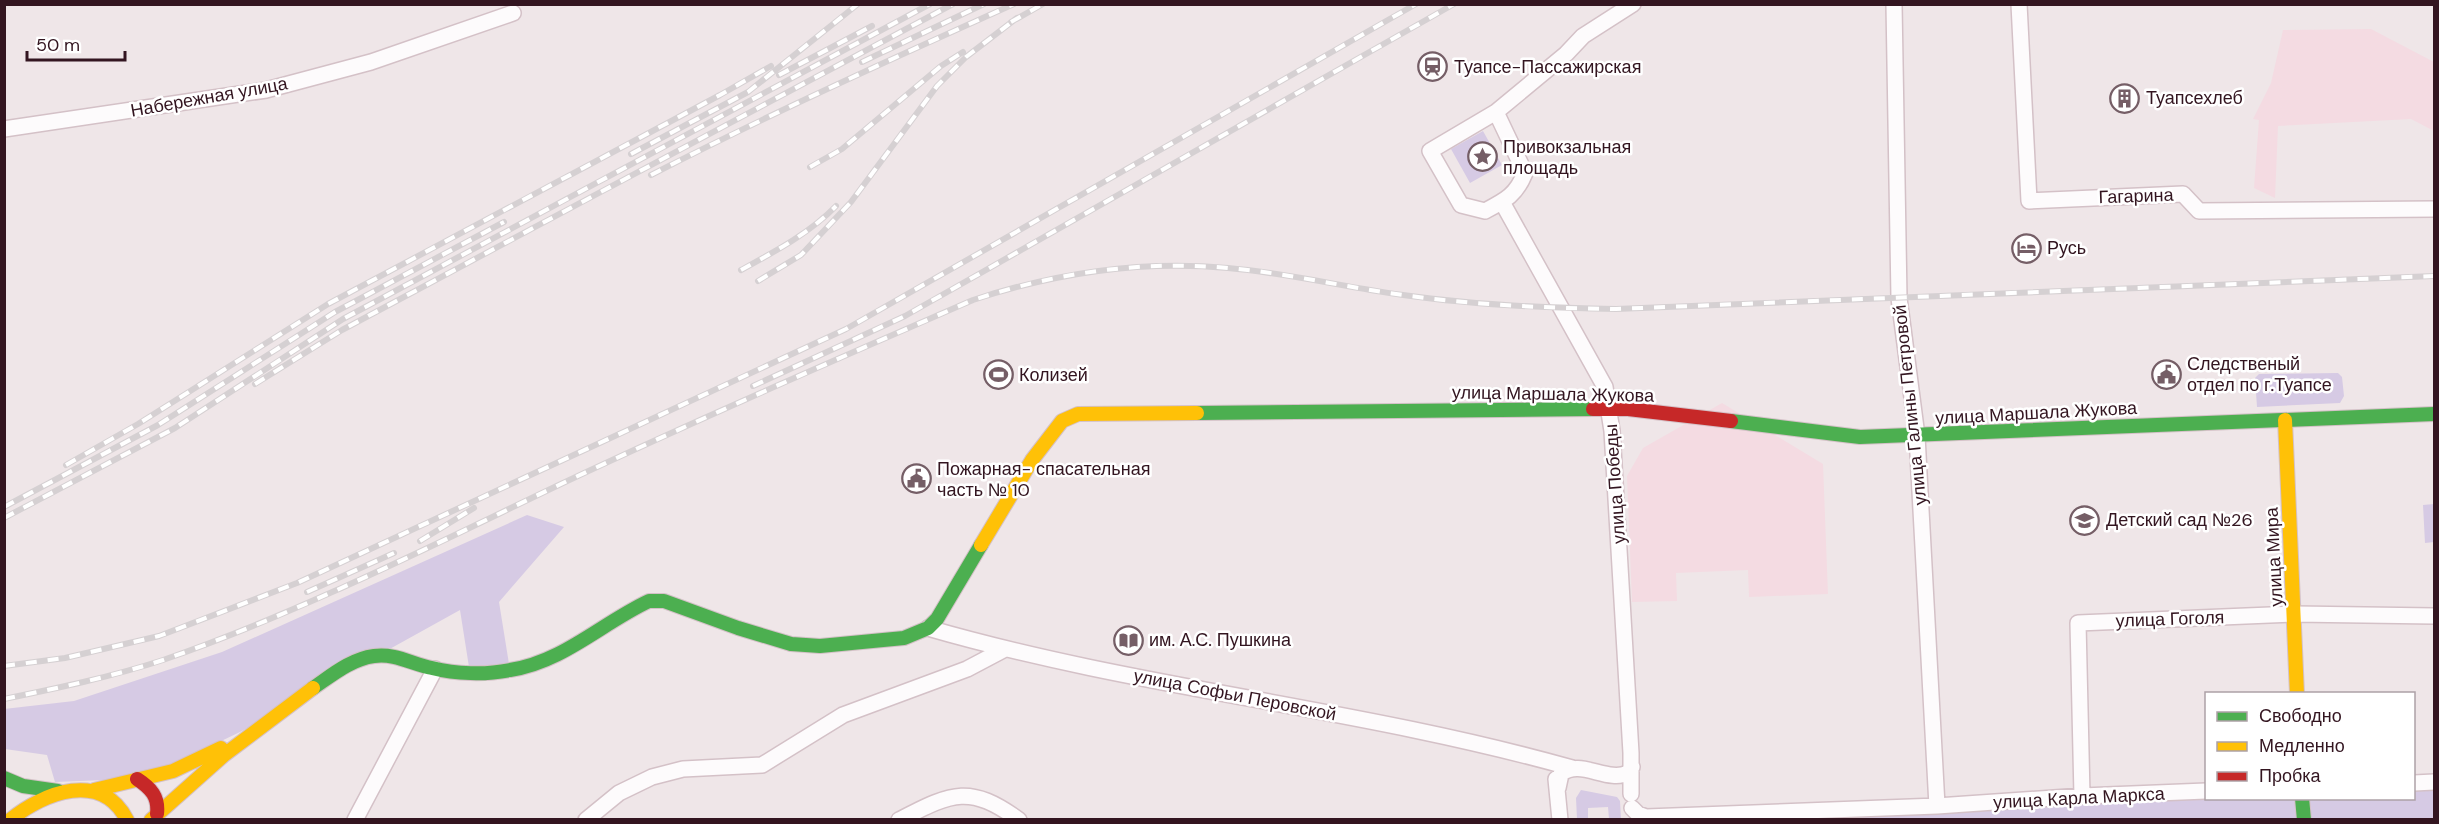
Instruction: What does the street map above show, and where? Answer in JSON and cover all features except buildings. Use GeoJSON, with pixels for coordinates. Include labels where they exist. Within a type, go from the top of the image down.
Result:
{"type":"FeatureCollection","features":[{"type":"Feature","properties":{"kind":"main road","name":"улица Маршала Жукова"},"geometry":{"type":"LineString","coordinates":[[928,628],[937,619],[1032,460],[1062,421],[1078,414],[1610,409],[1860,437],[2434,414]]}},
{"type":"Feature","properties":{"kind":"main road","name":"улица Мира"},"geometry":{"type":"LineString","coordinates":[[2285,420],[2297,692]]}},
{"type":"Feature","properties":{"kind":"main road"},"geometry":{"type":"LineString","coordinates":[[161,815],[243,738],[335,673],[365,658],[396,655],[435,669],[487,674],[520,668],[550,658],[649,601],[664,601],[738,628],[792,644],[820,646],[904,638],[928,628]]}},
{"type":"Feature","properties":{"kind":"main road"},"geometry":{"type":"LineString","coordinates":[[4,778],[13,784],[30,788],[72,792],[94,790],[173,771],[243,738]]}},
{"type":"Feature","properties":{"kind":"main road"},"geometry":{"type":"LineString","coordinates":[[137,779],[149,786],[156,795],[161,815]]}},
{"type":"Feature","properties":{"kind":"main road"},"geometry":{"type":"LineString","coordinates":[[94,790],[116,804],[127,819]]}},
{"type":"Feature","properties":{"kind":"main road"},"geometry":{"type":"LineString","coordinates":[[10,819],[21,809],[72,792]]}},
{"type":"Feature","properties":{"kind":"main road"},"geometry":{"type":"LineString","coordinates":[[2302,800],[2304,819]]}},
{"type":"Feature","properties":{"kind":"street"},"geometry":{"type":"LineString","coordinates":[[1496,112],[1525,173],[1518,190],[1485,211],[1461,205],[1430,150],[1496,112],[1566,54],[1583,36],[1633,4]]}},
{"type":"Feature","properties":{"kind":"street","name":"улица Галины Петровой"},"geometry":{"type":"LineString","coordinates":[[1894,4],[1899,298],[1917,436],[1937,806]]}},
{"type":"Feature","properties":{"kind":"street","name":"Гагарина"},"geometry":{"type":"LineString","coordinates":[[2019,4],[2028,201],[2183,194],[2199,211],[2434,208]]}},
{"type":"Feature","properties":{"kind":"street","name":"Набережная улица"},"geometry":{"type":"LineString","coordinates":[[4,129],[266,90],[371,62],[513,13]]}},
{"type":"Feature","properties":{"kind":"street","name":"улица Победы"},"geometry":{"type":"LineString","coordinates":[[1502,202],[1591,359],[1605,387],[1610,409],[1626,772]]}},
{"type":"Feature","properties":{"kind":"street","name":"улица Гоголя"},"geometry":{"type":"LineString","coordinates":[[2082,796],[2078,623],[2295,614],[2434,616]]}},
{"type":"Feature","properties":{"kind":"street","name":"улица Софьи Перовской"},"geometry":{"type":"LineString","coordinates":[[928,628],[1003,650],[1418,731],[1572,768],[1626,772]]}},
{"type":"Feature","properties":{"kind":"street"},"geometry":{"type":"LineString","coordinates":[[586,819],[619,793],[652,777],[683,769],[762,765],[843,715],[967,669],[1003,650]]}},
{"type":"Feature","properties":{"kind":"street"},"geometry":{"type":"LineString","coordinates":[[355,819],[435,669]]}},
{"type":"Feature","properties":{"kind":"street"},"geometry":{"type":"LineString","coordinates":[[1542,759],[1553,772],[1558,788],[1560,819]]}},
{"type":"Feature","properties":{"kind":"street"},"geometry":{"type":"LineString","coordinates":[[1558,788],[1561,774],[1572,768]]}},
{"type":"Feature","properties":{"kind":"street"},"geometry":{"type":"LineString","coordinates":[[1626,772],[1632,807]]}},
{"type":"Feature","properties":{"kind":"street"},"geometry":{"type":"LineString","coordinates":[[2415,783],[2434,782]]}},
{"type":"Feature","properties":{"kind":"street","name":"улица Карла Маркса"},"geometry":{"type":"LineString","coordinates":[[1632,807],[1638,814],[1646,817],[1937,806],[2082,796],[2205,791]]}},
{"type":"Feature","properties":{"kind":"street"},"geometry":{"type":"LineString","coordinates":[[899,819],[938,800],[972,796],[999,806],[1019,819]]}},
{"type":"Feature","properties":{"kind":"shaded area"},"geometry":{"type":"Polygon","coordinates":[[[2371,29],[2434,62],[2434,131],[2411,119],[2278,126],[2275,198],[2254,188],[2259,120],[2253,119],[2271,83],[2283,30],[2371,29]]]}},
{"type":"Feature","properties":{"kind":"shaded area"},"geometry":{"type":"Polygon","coordinates":[[[1483,131],[1502,165],[1470,183],[1451,149],[1483,131]]]}},
{"type":"Feature","properties":{"kind":"shaded area"},"geometry":{"type":"Polygon","coordinates":[[[2338,373],[2342,377],[2344,396],[2340,403],[2257,407],[2255,378],[2259,374],[2338,373]]]}},
{"type":"Feature","properties":{"kind":"shaded area"},"geometry":{"type":"Polygon","coordinates":[[[1722,403],[1823,464],[1828,594],[1749,597],[1748,570],[1676,573],[1677,601],[1632,602],[1627,476],[1643,448],[1722,403]]]}},
{"type":"Feature","properties":{"kind":"shaded area"},"geometry":{"type":"Polygon","coordinates":[[[2434,504],[2434,542],[2425,543],[2423,505],[2434,504]]]}},
{"type":"Feature","properties":{"kind":"shaded area"},"geometry":{"type":"Polygon","coordinates":[[[527,515],[564,527],[499,602],[509,664],[469,667],[460,610],[240,732],[169,766],[105,780],[55,782],[47,755],[5,749],[4,709],[74,701],[222,652],[527,515]]]}},
{"type":"Feature","properties":{"kind":"shaded area"},"geometry":{"type":"Polygon","coordinates":[[[2434,788],[2434,820],[1683,820],[2205,796],[2205,800],[2415,800],[2415,789],[2434,788]]]}},
{"type":"Feature","properties":{"kind":"shaded area"},"geometry":{"type":"Polygon","coordinates":[[[1581,790],[1617,797],[1620,801],[1621,819],[1609,819],[1608,807],[1588,808],[1588,819],[1577,819],[1576,798],[1581,790]]]}},
{"type":"Feature","properties":{"kind":"railway"},"geometry":{"type":"LineString","coordinates":[[631,154],[748,92],[858,4]]}},
{"type":"Feature","properties":{"kind":"railway"},"geometry":{"type":"LineString","coordinates":[[4,518],[175,428],[343,319],[930,4]]}},
{"type":"Feature","properties":{"kind":"railway"},"geometry":{"type":"LineString","coordinates":[[255,384],[342,330],[953,4]]}},
{"type":"Feature","properties":{"kind":"railway"},"geometry":{"type":"LineString","coordinates":[[862,62],[984,4]]}},
{"type":"Feature","properties":{"kind":"railway"},"geometry":{"type":"LineString","coordinates":[[651,175],[831,87],[1014,4]]}},
{"type":"Feature","properties":{"kind":"railway"},"geometry":{"type":"LineString","coordinates":[[1011,22],[1043,4]]}},
{"type":"Feature","properties":{"kind":"railway"},"geometry":{"type":"LineString","coordinates":[[4,666],[65,658],[159,636],[297,583],[846,329],[1416,4]]}},
{"type":"Feature","properties":{"kind":"railway"},"geometry":{"type":"LineString","coordinates":[[753,386],[905,316],[1454,4]]}},
{"type":"Feature","properties":{"kind":"railway"},"geometry":{"type":"LineString","coordinates":[[758,281],[801,255],[851,202],[937,86],[966,57],[1017,18]]}},
{"type":"Feature","properties":{"kind":"railway"},"geometry":{"type":"LineString","coordinates":[[779,75],[872,26]]}},
{"type":"Feature","properties":{"kind":"railway"},"geometry":{"type":"LineString","coordinates":[[810,167],[842,149],[941,66],[963,52]]}},
{"type":"Feature","properties":{"kind":"railway"},"geometry":{"type":"LineString","coordinates":[[66,465],[138,424],[328,304],[771,66]]}},
{"type":"Feature","properties":{"kind":"railway"},"geometry":{"type":"LineString","coordinates":[[741,270],[803,233],[836,206]]}},
{"type":"Feature","properties":{"kind":"railway"},"geometry":{"type":"LineString","coordinates":[[4,507],[158,425],[335,312],[504,222]]}},
{"type":"Feature","properties":{"kind":"railway"},"geometry":{"type":"LineString","coordinates":[[4,699],[124,672],[163,660],[265,621],[365,577],[665,436],[973,300],[1035,282],[1067,276],[1131,267],[1195,266],[1272,273],[1381,292],[1483,304],[1616,309],[2434,276]]}},
{"type":"Feature","properties":{"kind":"railway"},"geometry":{"type":"LineString","coordinates":[[420,541],[474,508]]}},
{"type":"Feature","properties":{"kind":"railway"},"geometry":{"type":"LineString","coordinates":[[307,592],[394,553]]}},
{"type":"Feature","properties":{"kind":"traffic: fast"},"geometry":{"type":"LineString","coordinates":[[1197,413],[1593,409]]}},
{"type":"Feature","properties":{"kind":"traffic: fast"},"geometry":{"type":"LineString","coordinates":[[1731,421],[1860,437],[2434,414]]}},
{"type":"Feature","properties":{"kind":"traffic: fast"},"geometry":{"type":"LineString","coordinates":[[313,688],[350,664],[382,655],[461,673],[491,673],[529,666],[565,650],[649,601],[664,601],[738,628],[791,644],[820,646],[904,638],[928,628],[937,619],[981,545]]}},
{"type":"Feature","properties":{"kind":"traffic: fast"},"geometry":{"type":"LineString","coordinates":[[4,778],[23,786],[58,791]]}},
{"type":"Feature","properties":{"kind":"traffic: fast"},"geometry":{"type":"LineString","coordinates":[[2302,800],[2304,820]]}},
{"type":"Feature","properties":{"kind":"traffic: slow"},"geometry":{"type":"LineString","coordinates":[[981,545],[1032,460],[1062,421],[1078,414],[1197,413]]}},
{"type":"Feature","properties":{"kind":"traffic: slow"},"geometry":{"type":"LineString","coordinates":[[2285,420],[2297,692]]}},
{"type":"Feature","properties":{"kind":"traffic: slow"},"geometry":{"type":"LineString","coordinates":[[151,820],[224,755],[313,688]]}},
{"type":"Feature","properties":{"kind":"traffic: slow"},"geometry":{"type":"LineString","coordinates":[[94,790],[173,771],[221,748]]}},
{"type":"Feature","properties":{"kind":"traffic: slow"},"geometry":{"type":"LineString","coordinates":[[10,820],[39,801],[72,791],[88,791],[103,795],[116,804],[127,820]]}},
{"type":"Feature","properties":{"kind":"traffic: jam"},"geometry":{"type":"LineString","coordinates":[[1593,409],[1628,409],[1731,421]]}},
{"type":"Feature","properties":{"kind":"traffic: jam"},"geometry":{"type":"LineString","coordinates":[[137,779],[153,794],[157,803],[157,814]]}},
{"type":"Feature","properties":{"kind":"place","name":"Туапсе-Пассажирская"},"geometry":{"type":"Point","coordinates":[1433,67]}},
{"type":"Feature","properties":{"kind":"place","name":"Туапсехлеб"},"geometry":{"type":"Point","coordinates":[2125,98]}},
{"type":"Feature","properties":{"kind":"place","name":"Привокзальная площадь"},"geometry":{"type":"Point","coordinates":[1482,157]}},
{"type":"Feature","properties":{"kind":"place","name":"Русь"},"geometry":{"type":"Point","coordinates":[2026,248]}},
{"type":"Feature","properties":{"kind":"place","name":"Следственый отдел по г.Туапсе"},"geometry":{"type":"Point","coordinates":[2166,374]}},
{"type":"Feature","properties":{"kind":"place","name":"Колизей"},"geometry":{"type":"Point","coordinates":[998,375]}},
{"type":"Feature","properties":{"kind":"place","name":"Пожарная- спасательная часть № 10"},"geometry":{"type":"Point","coordinates":[916,479]}},
{"type":"Feature","properties":{"kind":"place","name":"Детский сад №26"},"geometry":{"type":"Point","coordinates":[2085,520]}},
{"type":"Feature","properties":{"kind":"place","name":"им. А.С. Пушкина"},"geometry":{"type":"Point","coordinates":[1128,640]}}]}
